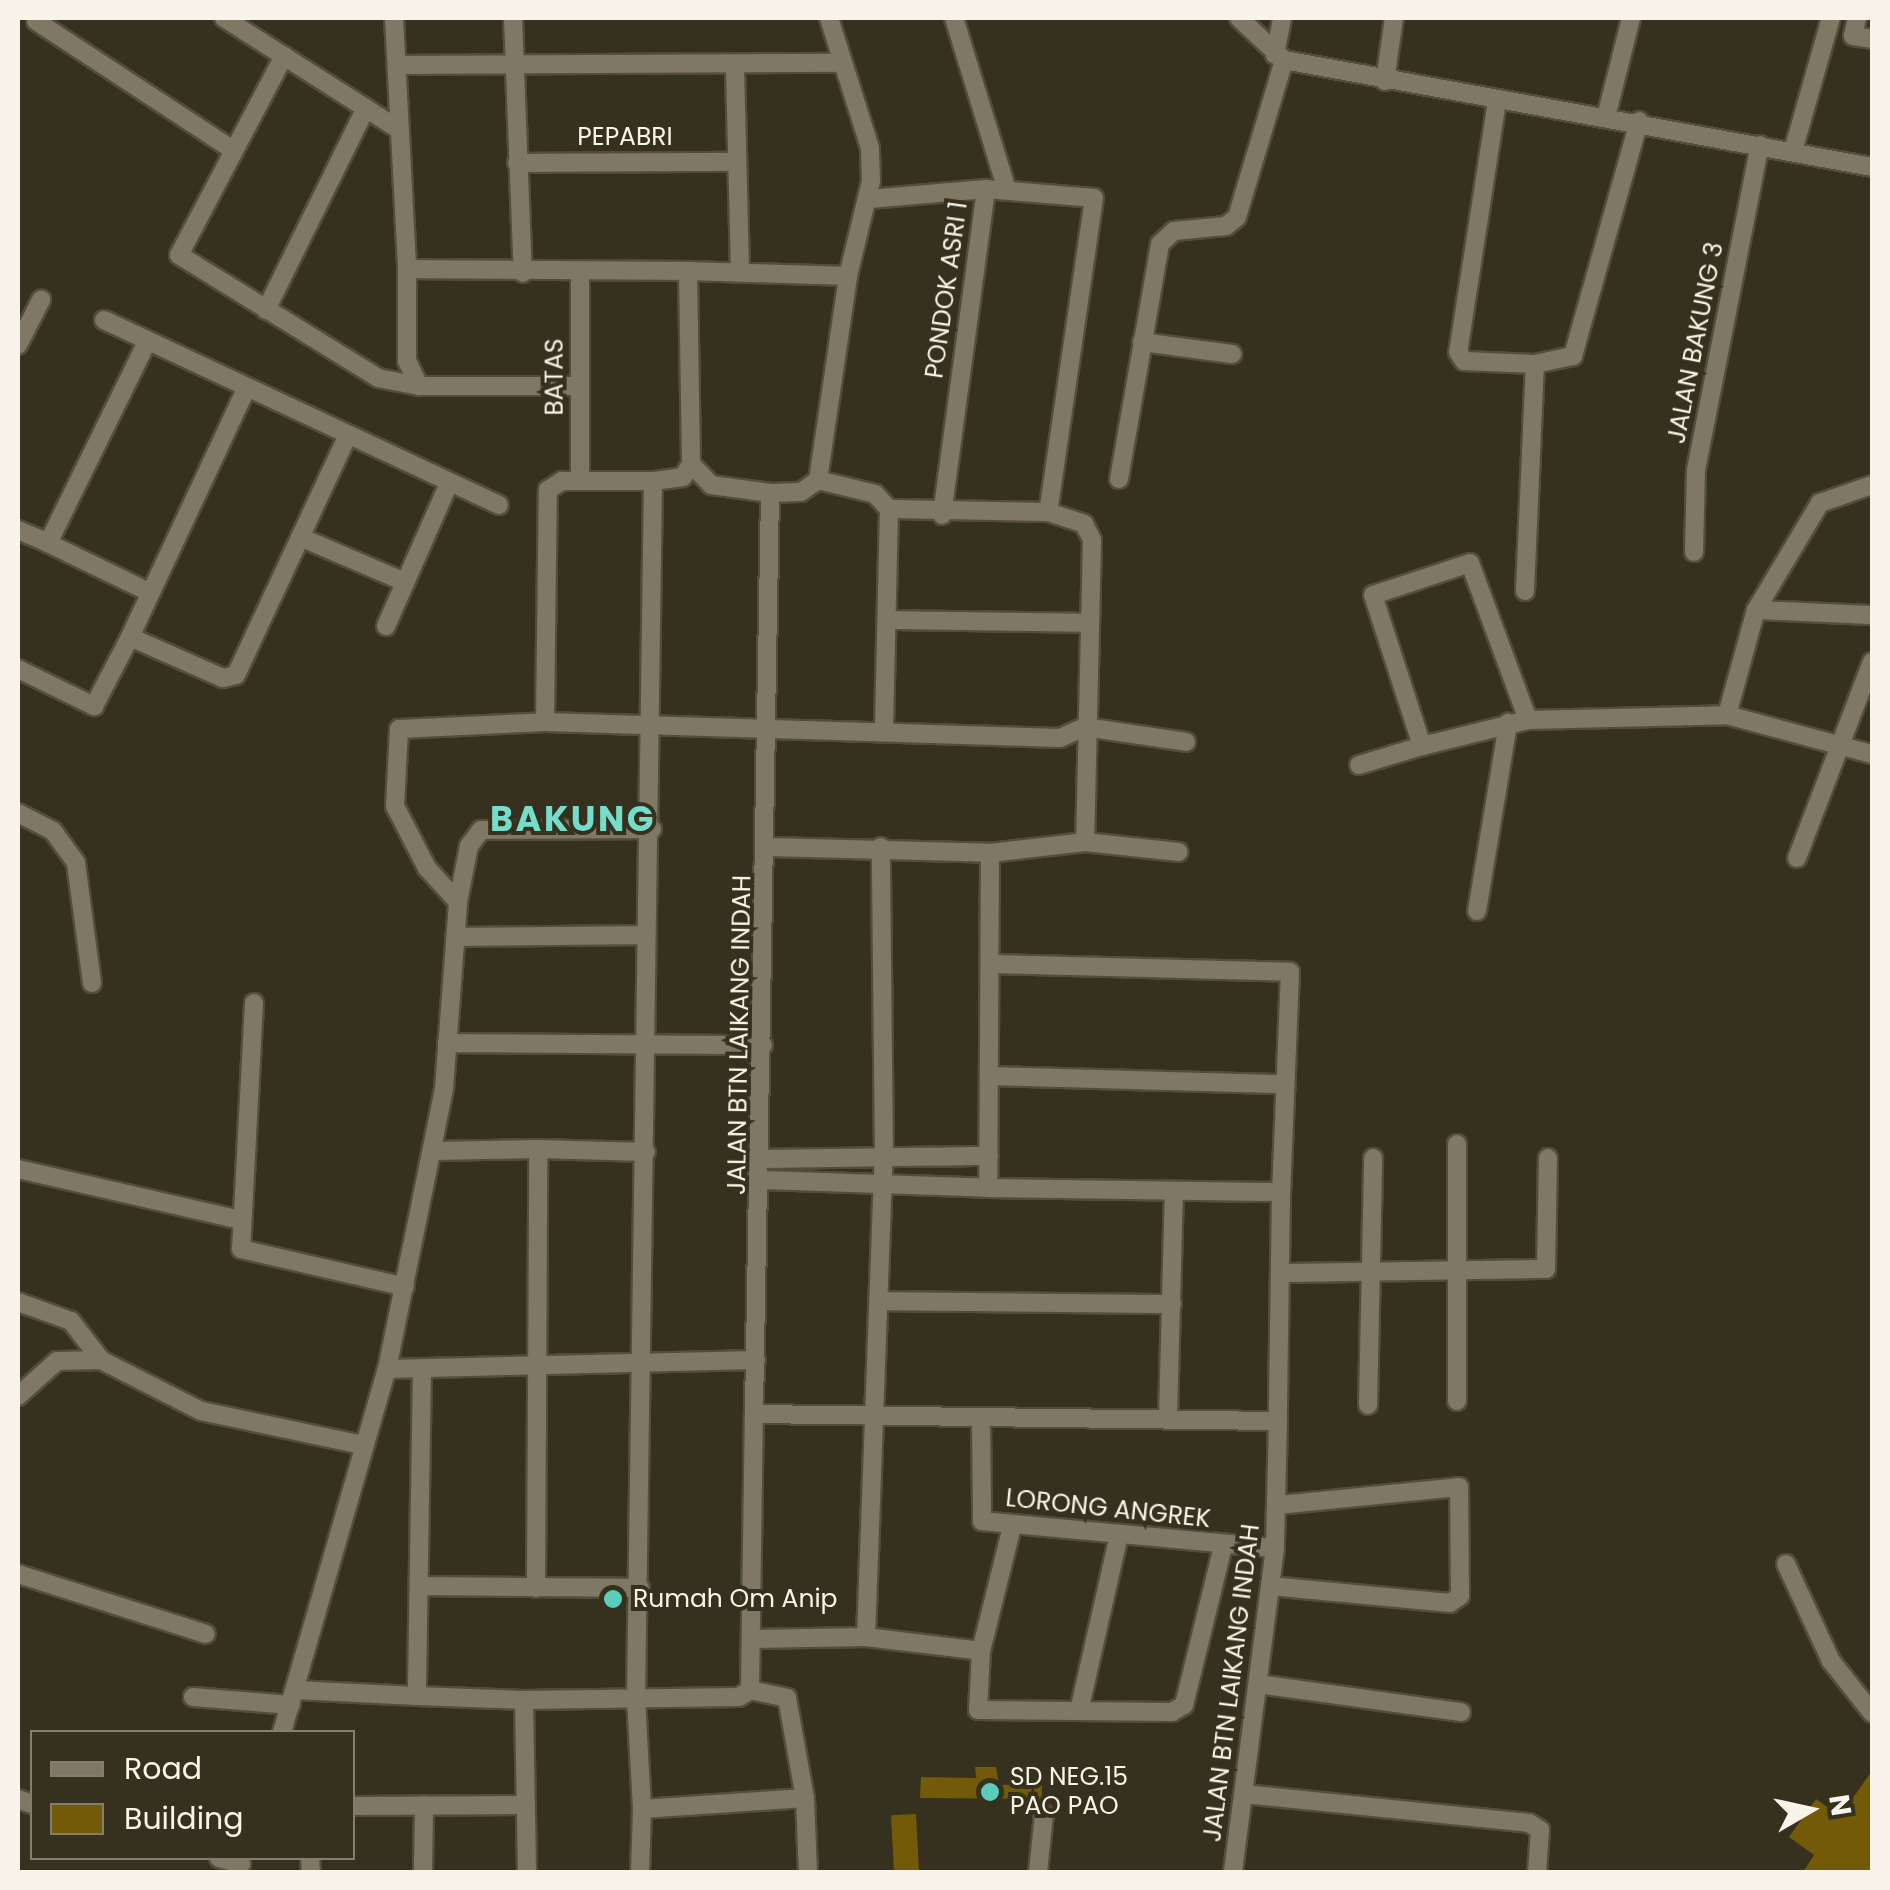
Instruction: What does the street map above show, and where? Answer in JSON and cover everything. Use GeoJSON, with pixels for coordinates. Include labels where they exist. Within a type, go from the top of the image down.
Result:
{"type":"FeatureCollection","features":[{"type":"Feature","properties":{"kind":"street"},"geometry":{"type":"LineString","coordinates":[[224,18],[398,129]]}},
{"type":"Feature","properties":{"kind":"street"},"geometry":{"type":"LineString","coordinates":[[394,18],[407,270],[407,361],[419,386]]}},
{"type":"Feature","properties":{"kind":"street"},"geometry":{"type":"LineString","coordinates":[[512,18],[522,272]]}},
{"type":"Feature","properties":{"kind":"street"},"geometry":{"type":"LineString","coordinates":[[691,464],[710,486],[770,493],[802,492],[818,480],[848,276],[868,199],[870,148],[839,63],[830,18]]}},
{"type":"Feature","properties":{"kind":"street"},"geometry":{"type":"LineString","coordinates":[[954,18],[1007,190]]}},
{"type":"Feature","properties":{"kind":"street"},"geometry":{"type":"LineString","coordinates":[[1238,18],[1280,58],[1386,81],[1639,121],[1872,166]]}},
{"type":"Feature","properties":{"kind":"street"},"geometry":{"type":"LineString","coordinates":[[1119,479],[1160,244],[1174,231],[1226,226],[1237,217],[1280,58],[1282,18]]}},
{"type":"Feature","properties":{"kind":"street"},"geometry":{"type":"LineString","coordinates":[[1386,81],[1394,18]]}},
{"type":"Feature","properties":{"kind":"street"},"geometry":{"type":"LineString","coordinates":[[1606,117],[1631,18]]}},
{"type":"Feature","properties":{"kind":"street"},"geometry":{"type":"LineString","coordinates":[[1793,151],[1831,18]]}},
{"type":"Feature","properties":{"kind":"street"},"geometry":{"type":"LineString","coordinates":[[1857,18],[1853,36],[1872,39]]}},
{"type":"Feature","properties":{"kind":"street"},"geometry":{"type":"LineString","coordinates":[[35,19],[233,150]]}},
{"type":"Feature","properties":{"kind":"street"},"geometry":{"type":"LineString","coordinates":[[284,56],[179,255],[378,378],[419,386],[580,386]]}},
{"type":"Feature","properties":{"kind":"street"},"geometry":{"type":"LineString","coordinates":[[398,65],[514,68],[839,63]]}},
{"type":"Feature","properties":{"kind":"street"},"geometry":{"type":"LineString","coordinates":[[736,66],[734,162],[740,270]]}},
{"type":"Feature","properties":{"kind":"street"},"geometry":{"type":"LineString","coordinates":[[1497,101],[1458,352],[1464,361],[1535,364],[1573,356],[1639,121]]}},
{"type":"Feature","properties":{"kind":"street"},"geometry":{"type":"LineString","coordinates":[[266,310],[366,108]]}},
{"type":"Feature","properties":{"kind":"street","name":"JALAN BAKUNG 3"},"geometry":{"type":"LineString","coordinates":[[1694,552],[1696,470],[1760,145]]}},
{"type":"Feature","properties":{"kind":"street","name":"PEPABRI"},"geometry":{"type":"LineString","coordinates":[[517,163],[734,162]]}},
{"type":"Feature","properties":{"kind":"street"},"geometry":{"type":"LineString","coordinates":[[986,189],[1094,198],[1048,512]]}},
{"type":"Feature","properties":{"kind":"street","name":"PONDOK ASRI 1"},"geometry":{"type":"LineString","coordinates":[[868,199],[986,189],[942,515]]}},
{"type":"Feature","properties":{"kind":"street"},"geometry":{"type":"LineString","coordinates":[[407,270],[740,270],[848,276]]}},
{"type":"Feature","properties":{"kind":"street"},"geometry":{"type":"LineString","coordinates":[[546,722],[545,496],[562,481],[654,481],[683,477],[691,464],[688,272]]}},
{"type":"Feature","properties":{"kind":"street","name":"BATAS"},"geometry":{"type":"LineString","coordinates":[[580,273],[580,481]]}},
{"type":"Feature","properties":{"kind":"street"},"geometry":{"type":"LineString","coordinates":[[18,343],[40,300]]}},
{"type":"Feature","properties":{"kind":"street"},"geometry":{"type":"LineString","coordinates":[[104,320],[245,392],[499,505]]}},
{"type":"Feature","properties":{"kind":"street"},"geometry":{"type":"LineString","coordinates":[[1142,342],[1232,354]]}},
{"type":"Feature","properties":{"kind":"street"},"geometry":{"type":"LineString","coordinates":[[48,543],[146,344]]}},
{"type":"Feature","properties":{"kind":"street"},"geometry":{"type":"LineString","coordinates":[[1525,591],[1535,364]]}},
{"type":"Feature","properties":{"kind":"street"},"geometry":{"type":"LineString","coordinates":[[18,669],[94,706],[245,392]]}},
{"type":"Feature","properties":{"kind":"street"},"geometry":{"type":"LineString","coordinates":[[130,637],[222,678],[236,675],[346,436]]}},
{"type":"Feature","properties":{"kind":"street"},"geometry":{"type":"LineString","coordinates":[[818,480],[875,494],[889,509],[942,515],[1048,512],[1090,530],[1085,842]]}},
{"type":"Feature","properties":{"kind":"street"},"geometry":{"type":"LineString","coordinates":[[640,1872],[642,1809],[636,1698],[646,935],[654,725],[654,481]]}},
{"type":"Feature","properties":{"kind":"street"},"geometry":{"type":"LineString","coordinates":[[386,626],[449,482]]}},
{"type":"Feature","properties":{"kind":"street"},"geometry":{"type":"LineString","coordinates":[[1727,715],[1756,610],[1820,503],[1872,485]]}},
{"type":"Feature","properties":{"kind":"street","name":"JALAN BTN LAIKANG INDAH"},"geometry":{"type":"LineString","coordinates":[[750,1690],[754,1414],[764,1180],[770,493]]}},
{"type":"Feature","properties":{"kind":"street"},"geometry":{"type":"LineString","coordinates":[[884,728],[889,509]]}},
{"type":"Feature","properties":{"kind":"street"},"geometry":{"type":"LineString","coordinates":[[18,530],[151,594]]}},
{"type":"Feature","properties":{"kind":"street"},"geometry":{"type":"LineString","coordinates":[[300,538],[405,582]]}},
{"type":"Feature","properties":{"kind":"street"},"geometry":{"type":"LineString","coordinates":[[1422,746],[1371,600],[1464,563],[1473,566],[1528,720]]}},
{"type":"Feature","properties":{"kind":"street"},"geometry":{"type":"LineString","coordinates":[[1756,610],[1872,614]]}},
{"type":"Feature","properties":{"kind":"street"},"geometry":{"type":"LineString","coordinates":[[887,620],[1090,623]]}},
{"type":"Feature","properties":{"kind":"street"},"geometry":{"type":"LineString","coordinates":[[1798,858],[1847,744],[1872,662]]}},
{"type":"Feature","properties":{"kind":"street"},"geometry":{"type":"LineString","coordinates":[[1359,765],[1528,720],[1727,715],[1847,744],[1872,754]]}},
{"type":"Feature","properties":{"kind":"street"},"geometry":{"type":"LineString","coordinates":[[458,902],[427,868],[395,806],[399,729],[546,722],[884,728],[1060,738],[1085,727],[1186,742]]}},
{"type":"Feature","properties":{"kind":"street"},"geometry":{"type":"LineString","coordinates":[[1477,910],[1508,724]]}},
{"type":"Feature","properties":{"kind":"street"},"geometry":{"type":"LineString","coordinates":[[18,813],[53,831],[76,863],[92,983]]}},
{"type":"Feature","properties":{"kind":"street"},"geometry":{"type":"LineString","coordinates":[[283,1730],[387,1369],[405,1288],[434,1150],[458,936],[458,902],[469,846],[481,830],[652,830]]}},
{"type":"Feature","properties":{"kind":"street"},"geometry":{"type":"LineString","coordinates":[[768,847],[881,847],[990,853],[1085,842],[1178,852]]}},
{"type":"Feature","properties":{"kind":"street"},"geometry":{"type":"LineString","coordinates":[[866,1637],[878,1417],[884,1154],[881,847]]}},
{"type":"Feature","properties":{"kind":"street"},"geometry":{"type":"LineString","coordinates":[[988,1188],[993,964],[990,853]]}},
{"type":"Feature","properties":{"kind":"street"},"geometry":{"type":"LineString","coordinates":[[458,936],[646,935]]}},
{"type":"Feature","properties":{"kind":"street","name":"JALAN BTN LAIKANG INDAH"},"geometry":{"type":"LineString","coordinates":[[993,964],[1290,972],[1281,1192],[1278,1505],[1233,1872]]}},
{"type":"Feature","properties":{"kind":"street"},"geometry":{"type":"LineString","coordinates":[[254,1003],[237,1219],[244,1252],[405,1288]]}},
{"type":"Feature","properties":{"kind":"street"},"geometry":{"type":"LineString","coordinates":[[447,1043],[763,1045]]}},
{"type":"Feature","properties":{"kind":"street"},"geometry":{"type":"LineString","coordinates":[[990,1076],[1284,1084]]}},
{"type":"Feature","properties":{"kind":"street"},"geometry":{"type":"LineString","coordinates":[[1457,1144],[1457,1401]]}},
{"type":"Feature","properties":{"kind":"street"},"geometry":{"type":"LineString","coordinates":[[536,1588],[538,1149]]}},
{"type":"Feature","properties":{"kind":"street"},"geometry":{"type":"LineString","coordinates":[[434,1150],[646,1152]]}},
{"type":"Feature","properties":{"kind":"street"},"geometry":{"type":"LineString","coordinates":[[764,1159],[884,1154],[989,1156]]}},
{"type":"Feature","properties":{"kind":"street"},"geometry":{"type":"LineString","coordinates":[[1368,1404],[1373,1158]]}},
{"type":"Feature","properties":{"kind":"street"},"geometry":{"type":"LineString","coordinates":[[1282,1273],[1546,1270],[1548,1158]]}},
{"type":"Feature","properties":{"kind":"street"},"geometry":{"type":"LineString","coordinates":[[18,1169],[237,1219]]}},
{"type":"Feature","properties":{"kind":"street"},"geometry":{"type":"LineString","coordinates":[[764,1180],[1281,1192]]}},
{"type":"Feature","properties":{"kind":"street"},"geometry":{"type":"LineString","coordinates":[[1168,1417],[1174,1191]]}},
{"type":"Feature","properties":{"kind":"street"},"geometry":{"type":"LineString","coordinates":[[880,1301],[1172,1304]]}},
{"type":"Feature","properties":{"kind":"street"},"geometry":{"type":"LineString","coordinates":[[18,1302],[71,1321],[101,1360],[202,1411],[362,1446]]}},
{"type":"Feature","properties":{"kind":"street"},"geometry":{"type":"LineString","coordinates":[[18,1396],[57,1361],[101,1360]]}},
{"type":"Feature","properties":{"kind":"street"},"geometry":{"type":"LineString","coordinates":[[387,1369],[756,1360]]}},
{"type":"Feature","properties":{"kind":"street"},"geometry":{"type":"LineString","coordinates":[[417,1696],[422,1368]]}},
{"type":"Feature","properties":{"kind":"street"},"geometry":{"type":"LineString","coordinates":[[754,1414],[1278,1420]]}},
{"type":"Feature","properties":{"kind":"street","name":"LORONG ANGREK"},"geometry":{"type":"LineString","coordinates":[[981,1417],[978,1517],[1012,1527],[1275,1548]]}},
{"type":"Feature","properties":{"kind":"street"},"geometry":{"type":"LineString","coordinates":[[1270,1586],[1450,1603],[1460,1596],[1459,1487],[1278,1505]]}},
{"type":"Feature","properties":{"kind":"street"},"geometry":{"type":"LineString","coordinates":[[1012,1527],[981,1651],[975,1709],[1181,1709],[1223,1546]]}},
{"type":"Feature","properties":{"kind":"street"},"geometry":{"type":"LineString","coordinates":[[1079,1710],[1119,1535]]}},
{"type":"Feature","properties":{"kind":"street"},"geometry":{"type":"LineString","coordinates":[[1786,1564],[1832,1661],[1872,1713]]}},
{"type":"Feature","properties":{"kind":"street"},"geometry":{"type":"LineString","coordinates":[[18,1574],[206,1634]]}},
{"type":"Feature","properties":{"kind":"street"},"geometry":{"type":"LineString","coordinates":[[420,1586],[640,1588]]}},
{"type":"Feature","properties":{"kind":"street"},"geometry":{"type":"LineString","coordinates":[[752,1639],[866,1637],[981,1651]]}},
{"type":"Feature","properties":{"kind":"street"},"geometry":{"type":"LineString","coordinates":[[1258,1684],[1461,1712]]}},
{"type":"Feature","properties":{"kind":"street"},"geometry":{"type":"LineString","coordinates":[[193,1697],[417,1696],[524,1700],[750,1690],[787,1698],[805,1798],[808,1872]]}},
{"type":"Feature","properties":{"kind":"street"},"geometry":{"type":"LineString","coordinates":[[524,1700],[527,1872]]}},
{"type":"Feature","properties":{"kind":"street"},"geometry":{"type":"LineString","coordinates":[[1244,1794],[1529,1823],[1540,1830],[1537,1872]]}},
{"type":"Feature","properties":{"kind":"street"},"geometry":{"type":"LineString","coordinates":[[642,1809],[805,1798]]}},
{"type":"Feature","properties":{"kind":"street"},"geometry":{"type":"LineString","coordinates":[[355,1806],[526,1805]]}},
{"type":"Feature","properties":{"kind":"street"},"geometry":{"type":"LineString","coordinates":[[423,1872],[424,1806]]}},
{"type":"Feature","properties":{"kind":"street"},"geometry":{"type":"LineString","coordinates":[[1038,1872],[1044,1814]]}},
{"type":"Feature","properties":{"kind":"building"},"geometry":{"type":"Polygon","coordinates":[[[975,1767],[996,1767],[999,1785],[1042,1784],[1042,1799],[920,1798],[921,1777],[976,1778],[975,1767]]]}},
{"type":"Feature","properties":{"kind":"building"},"geometry":{"type":"Polygon","coordinates":[[[1872,1771],[1872,1872],[1803,1872],[1814,1855],[1789,1837],[1816,1799],[1840,1816],[1872,1771]]]}},
{"type":"Feature","properties":{"kind":"building"},"geometry":{"type":"Polygon","coordinates":[[[916,1814],[919,1872],[894,1872],[891,1815],[916,1814]]]}},
{"type":"Feature","properties":{"kind":"place","name":"Rumah Om Anip"},"geometry":{"type":"Point","coordinates":[613,1599]}},
{"type":"Feature","properties":{"kind":"place","name":"SD NEG.15 PAO PAO"},"geometry":{"type":"Point","coordinates":[990,1792]}},
{"type":"Feature","properties":{"kind":"district","name":"BAKUNG"},"geometry":{"type":"Point","coordinates":[573,819]}}]}
